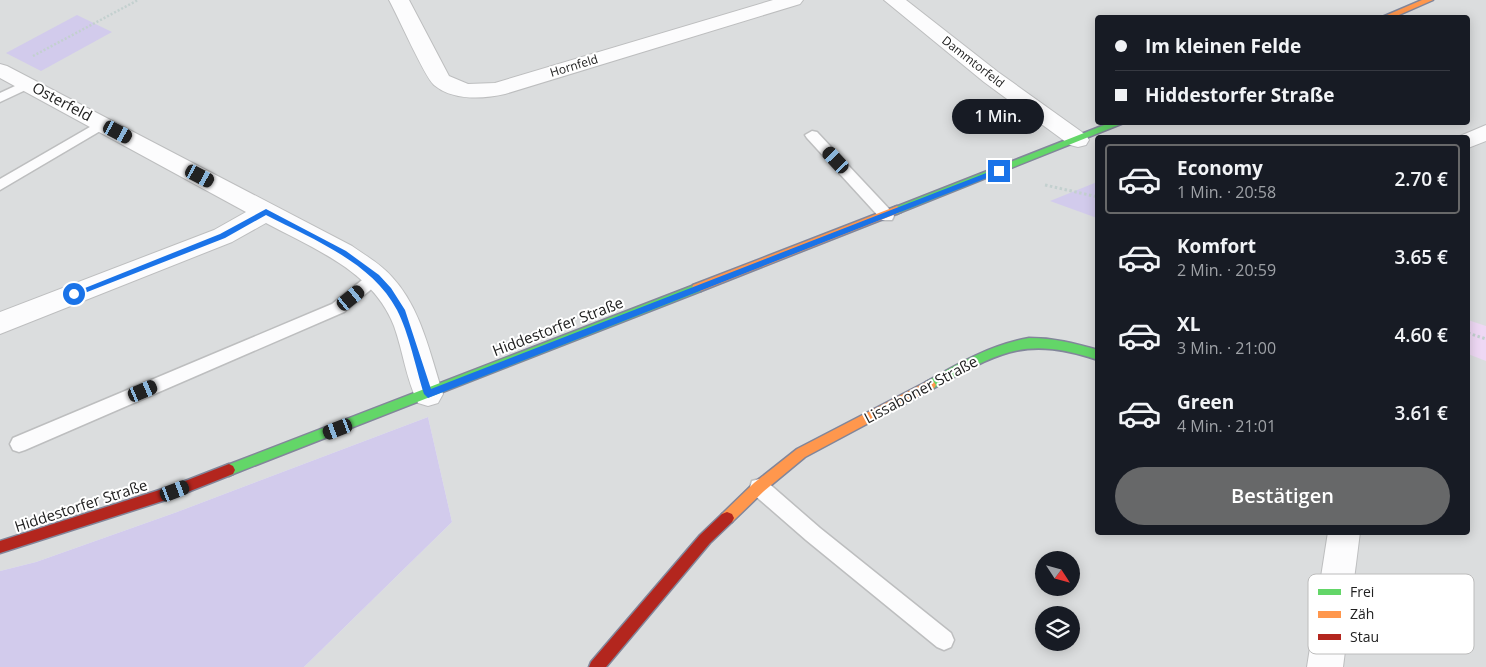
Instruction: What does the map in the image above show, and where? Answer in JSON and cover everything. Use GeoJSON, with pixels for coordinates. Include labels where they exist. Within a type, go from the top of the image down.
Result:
{"type":"FeatureCollection","features":[{"type":"Feature","properties":{"kind":"street","name":"Hornfeld"},"geometry":{"type":"LineString","coordinates":[[399,0],[441,80],[454,89],[474,93],[497,89],[794,0]]}},
{"type":"Feature","properties":{"kind":"street","name":"Dammtorfeld"},"geometry":{"type":"LineString","coordinates":[[894,0],[991,77],[1078,140]]}},
{"type":"Feature","properties":{"kind":"street"},"geometry":{"type":"LineString","coordinates":[[1392,15],[1429,0]]}},
{"type":"Feature","properties":{"kind":"street","name":"Osterfeld"},"geometry":{"type":"LineString","coordinates":[[1,71],[343,253],[376,277],[388,290],[401,310],[428,394]]}},
{"type":"Feature","properties":{"kind":"street","name":"Hiddestorfer Straße"},"geometry":{"type":"LineString","coordinates":[[0,547],[175,491],[887,216],[1115,125]]}},
{"type":"Feature","properties":{"kind":"street"},"geometry":{"type":"LineString","coordinates":[[1470,140],[1486,132]]}},
{"type":"Feature","properties":{"kind":"street"},"geometry":{"type":"LineString","coordinates":[[0,322],[222,236],[266,212]]}},
{"type":"Feature","properties":{"kind":"street","name":"Lissaboner Straße"},"geometry":{"type":"LineString","coordinates":[[596,667],[705,539],[759,487],[801,453],[997,349],[1036,341],[1075,346],[1095,354]]}},
{"type":"Feature","properties":{"kind":"street"},"geometry":{"type":"LineString","coordinates":[[1338,574],[1344,535]]}},
{"type":"Feature","properties":{"kind":"street"},"geometry":{"type":"LineString","coordinates":[[1325,667],[1327,654]]}},
{"type":"Feature","properties":{"kind":"lane"},"geometry":{"type":"LineString","coordinates":[[0,98],[28,84]]}},
{"type":"Feature","properties":{"kind":"lane"},"geometry":{"type":"LineString","coordinates":[[0,185],[102,124]]}},
{"type":"Feature","properties":{"kind":"lane"},"geometry":{"type":"LineString","coordinates":[[812,135],[887,216]]}},
{"type":"Feature","properties":{"kind":"lane"},"geometry":{"type":"LineString","coordinates":[[19,444],[338,308],[376,277]]}},
{"type":"Feature","properties":{"kind":"lane"},"geometry":{"type":"LineString","coordinates":[[759,487],[813,534],[944,640]]}},
{"type":"Feature","properties":{"kind":"path"},"geometry":{"type":"LineString","coordinates":[[1,71],[138,0]]}},
{"type":"Feature","properties":{"kind":"path"},"geometry":{"type":"LineString","coordinates":[[1012,166],[1047,186],[1095,197]]}},
{"type":"Feature","properties":{"kind":"path"},"geometry":{"type":"LineString","coordinates":[[1470,334],[1486,339]]}},
{"type":"Feature","properties":{"kind":"shaded area"},"geometry":{"type":"Polygon","coordinates":[[[0,0],[1486,0],[1486,667],[304,667],[452,522],[428,417],[177,512],[36,562],[0,571],[0,0]]]}},
{"type":"Feature","properties":{"kind":"shaded area"},"geometry":{"type":"Polygon","coordinates":[[[77,15],[112,32],[41,71],[6,53],[77,15]]]}},
{"type":"Feature","properties":{"kind":"shaded area"},"geometry":{"type":"Polygon","coordinates":[[[1095,183],[1095,217],[1050,201],[1095,183]]]}},
{"type":"Feature","properties":{"kind":"shaded area"},"geometry":{"type":"Polygon","coordinates":[[[1470,321],[1486,326],[1486,361],[1470,355],[1470,321]]]}},
{"type":"Feature","properties":{"kind":"shaded area"},"geometry":{"type":"Polygon","coordinates":[[[428,417],[452,522],[304,667],[0,667],[0,571],[36,562],[177,512],[428,417]]]}},
{"type":"Feature","properties":{"kind":"traffic: fast"},"geometry":{"type":"LineString","coordinates":[[897,210],[1114,125]]}},
{"type":"Feature","properties":{"kind":"traffic: fast"},"geometry":{"type":"LineString","coordinates":[[229,470],[697,288]]}},
{"type":"Feature","properties":{"kind":"traffic: fast"},"geometry":{"type":"LineString","coordinates":[[930,385],[973,362],[1010,346],[1029,343],[1050,343],[1095,354]]}},
{"type":"Feature","properties":{"kind":"traffic: slow"},"geometry":{"type":"LineString","coordinates":[[1392,15],[1429,0]]}},
{"type":"Feature","properties":{"kind":"traffic: slow"},"geometry":{"type":"LineString","coordinates":[[697,288],[897,210]]}},
{"type":"Feature","properties":{"kind":"traffic: slow"},"geometry":{"type":"LineString","coordinates":[[727,518],[759,487],[801,453],[930,385]]}},
{"type":"Feature","properties":{"kind":"traffic: jam"},"geometry":{"type":"LineString","coordinates":[[0,547],[175,491],[229,470]]}},
{"type":"Feature","properties":{"kind":"traffic: jam"},"geometry":{"type":"LineString","coordinates":[[596,667],[705,539],[727,518]]}},
{"type":"Feature","properties":{"kind":"route"},"geometry":{"type":"LineString","coordinates":[[74,294],[222,236],[266,212],[343,253],[376,277],[388,290],[401,310],[428,394],[999,171]]}}]}
